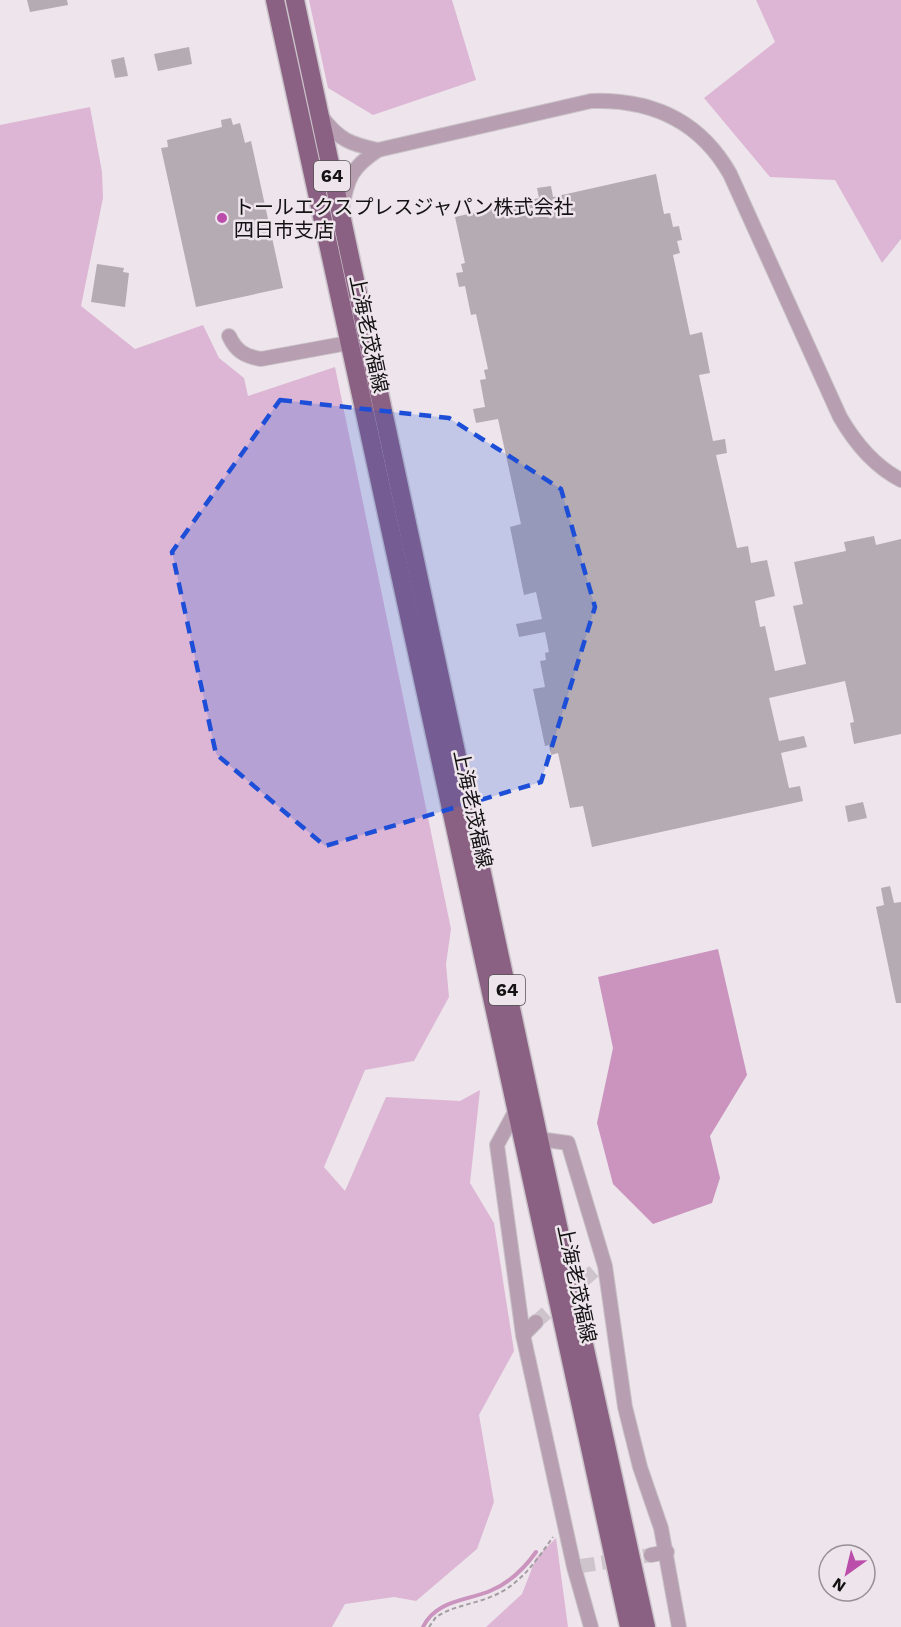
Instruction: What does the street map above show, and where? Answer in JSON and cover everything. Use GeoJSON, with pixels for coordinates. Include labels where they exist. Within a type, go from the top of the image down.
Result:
{"type":"FeatureCollection","features":[{"type":"Feature","properties":{"kind":"main road","name":"上海老茂福線"},"geometry":{"type":"LineString","coordinates":[[275,0],[629,1627]]}},
{"type":"Feature","properties":{"kind":"main road","name":"上海老茂福線"},"geometry":{"type":"LineString","coordinates":[[295,0],[646,1627]]}},
{"type":"Feature","properties":{"kind":"street"},"geometry":{"type":"LineString","coordinates":[[341,217],[347,182],[351,173],[378,150],[591,101],[640,105],[684,123],[713,148],[730,174],[825,386],[851,436],[867,455],[901,480]]}},
{"type":"Feature","properties":{"kind":"street"},"geometry":{"type":"LineString","coordinates":[[318,112],[329,126],[348,143],[378,150]]}},
{"type":"Feature","properties":{"kind":"street"},"geometry":{"type":"LineString","coordinates":[[229,336],[235,348],[247,356],[261,359],[348,343]]}},
{"type":"Feature","properties":{"kind":"street"},"geometry":{"type":"LineString","coordinates":[[516,1110],[497,1145],[523,1335],[564,1522],[591,1627]]}},
{"type":"Feature","properties":{"kind":"street","name":"上海老茂福線"},"geometry":{"type":"LineString","coordinates":[[539,1138],[568,1143],[599,1269],[612,1308],[625,1407],[640,1467],[667,1552],[679,1627]]}},
{"type":"Feature","properties":{"kind":"street"},"geometry":{"type":"LineString","coordinates":[[523,1335],[536,1322]]}},
{"type":"Feature","properties":{"kind":"street"},"geometry":{"type":"LineString","coordinates":[[651,1555],[667,1552]]}},
{"type":"Feature","properties":{"kind":"path"},"geometry":{"type":"LineString","coordinates":[[429,1627],[436,1617],[443,1613],[492,1596],[526,1574],[564,1522]]}},
{"type":"Feature","properties":{"kind":"highlighted area"},"geometry":{"type":"Polygon","coordinates":[[[280,400],[449,418],[561,489],[595,607],[541,782],[325,846],[216,754],[172,552],[280,400]]]}},
{"type":"Feature","properties":{"kind":"shaded area"},"geometry":{"type":"Polygon","coordinates":[[[309,0],[452,0],[476,80],[373,115],[328,88],[309,0]]]}},
{"type":"Feature","properties":{"kind":"shaded area"},"geometry":{"type":"Polygon","coordinates":[[[756,0],[901,0],[901,239],[882,263],[835,180],[770,177],[704,98],[775,42],[756,0]]]}},
{"type":"Feature","properties":{"kind":"shaded area"},"geometry":{"type":"Polygon","coordinates":[[[90,107],[102,172],[103,198],[81,306],[135,349],[203,325],[219,358],[244,378],[248,396],[335,367],[451,929],[446,964],[449,997],[414,1061],[365,1070],[324,1167],[345,1191],[386,1097],[460,1101],[480,1090],[470,1183],[494,1223],[514,1351],[479,1415],[494,1502],[477,1549],[416,1601],[394,1597],[345,1604],[332,1627],[0,1627],[0,125],[90,107]]]}},
{"type":"Feature","properties":{"kind":"shaded area"},"geometry":{"type":"Polygon","coordinates":[[[718,949],[747,1075],[710,1136],[720,1178],[712,1203],[653,1224],[613,1184],[597,1123],[613,1048],[598,977],[718,949]]]}},
{"type":"Feature","properties":{"kind":"shaded area"},"geometry":{"type":"Polygon","coordinates":[[[556,1538],[568,1627],[486,1627],[522,1594],[536,1558],[556,1538]]]}},
{"type":"Feature","properties":{"kind":"building"},"geometry":{"type":"Polygon","coordinates":[[[27,0],[67,0],[68,5],[30,12],[27,0]]]}},
{"type":"Feature","properties":{"kind":"building"},"geometry":{"type":"Polygon","coordinates":[[[189,47],[192,64],[158,71],[154,54],[189,47]]]}},
{"type":"Feature","properties":{"kind":"building"},"geometry":{"type":"Polygon","coordinates":[[[124,57],[128,76],[115,78],[111,60],[124,57]]]}},
{"type":"Feature","properties":{"kind":"building","name":"トールエクスプレスジャパン株式会社 四日市支店"},"geometry":{"type":"Polygon","coordinates":[[[231,118],[233,125],[240,123],[245,143],[251,141],[283,288],[196,307],[161,148],[168,147],[167,140],[222,127],[221,120],[231,118]]]}},
{"type":"Feature","properties":{"kind":"building"},"geometry":{"type":"Polygon","coordinates":[[[656,174],[664,214],[670,213],[673,227],[679,226],[682,240],[677,241],[680,253],[673,255],[690,335],[702,332],[710,373],[699,375],[713,441],[725,439],[727,453],[716,455],[737,548],[748,546],[751,563],[767,560],[775,596],[755,601],[760,627],[765,626],[775,671],[806,664],[793,606],[803,604],[794,562],[846,551],[844,542],[874,536],[876,545],[901,539],[901,734],[854,744],[850,723],[854,722],[845,681],[769,698],[779,741],[804,736],[807,747],[781,753],[789,788],[800,786],[803,801],[592,847],[583,806],[570,808],[558,753],[551,755],[549,745],[545,746],[533,689],[545,687],[540,661],[546,660],[545,653],[549,652],[545,632],[519,637],[516,624],[542,619],[536,592],[524,595],[510,527],[521,524],[498,419],[476,423],[473,409],[485,407],[480,380],[486,379],[484,370],[488,369],[476,314],[471,315],[465,286],[459,287],[456,273],[463,272],[461,264],[465,263],[455,217],[539,198],[537,188],[551,186],[553,197],[656,174]]]}},
{"type":"Feature","properties":{"kind":"building"},"geometry":{"type":"Polygon","coordinates":[[[97,264],[124,268],[123,272],[129,273],[125,307],[91,302],[97,264]]]}},
{"type":"Feature","properties":{"kind":"building"},"geometry":{"type":"Polygon","coordinates":[[[863,802],[867,818],[848,822],[845,806],[863,802]]]}},
{"type":"Feature","properties":{"kind":"building"},"geometry":{"type":"Polygon","coordinates":[[[890,886],[894,903],[901,902],[901,1003],[896,1003],[876,907],[884,905],[881,888],[890,886]]]}},
{"type":"Feature","properties":{"kind":"waterway"},"geometry":{"type":"LineString","coordinates":[[423,1627],[429,1618],[444,1606],[504,1584],[521,1570],[536,1552]]}},
{"type":"Feature","properties":{"kind":"tunnel"},"geometry":{"type":"LineString","coordinates":[[536,1322],[594,1271]]}},
{"type":"Feature","properties":{"kind":"tunnel"},"geometry":{"type":"LineString","coordinates":[[581,1566],[651,1555]]}},
{"type":"Feature","properties":{"kind":"place","name":"トールエクスプレスジャパン株式会社 四日市支店"},"geometry":{"type":"Point","coordinates":[222,218]}}]}
